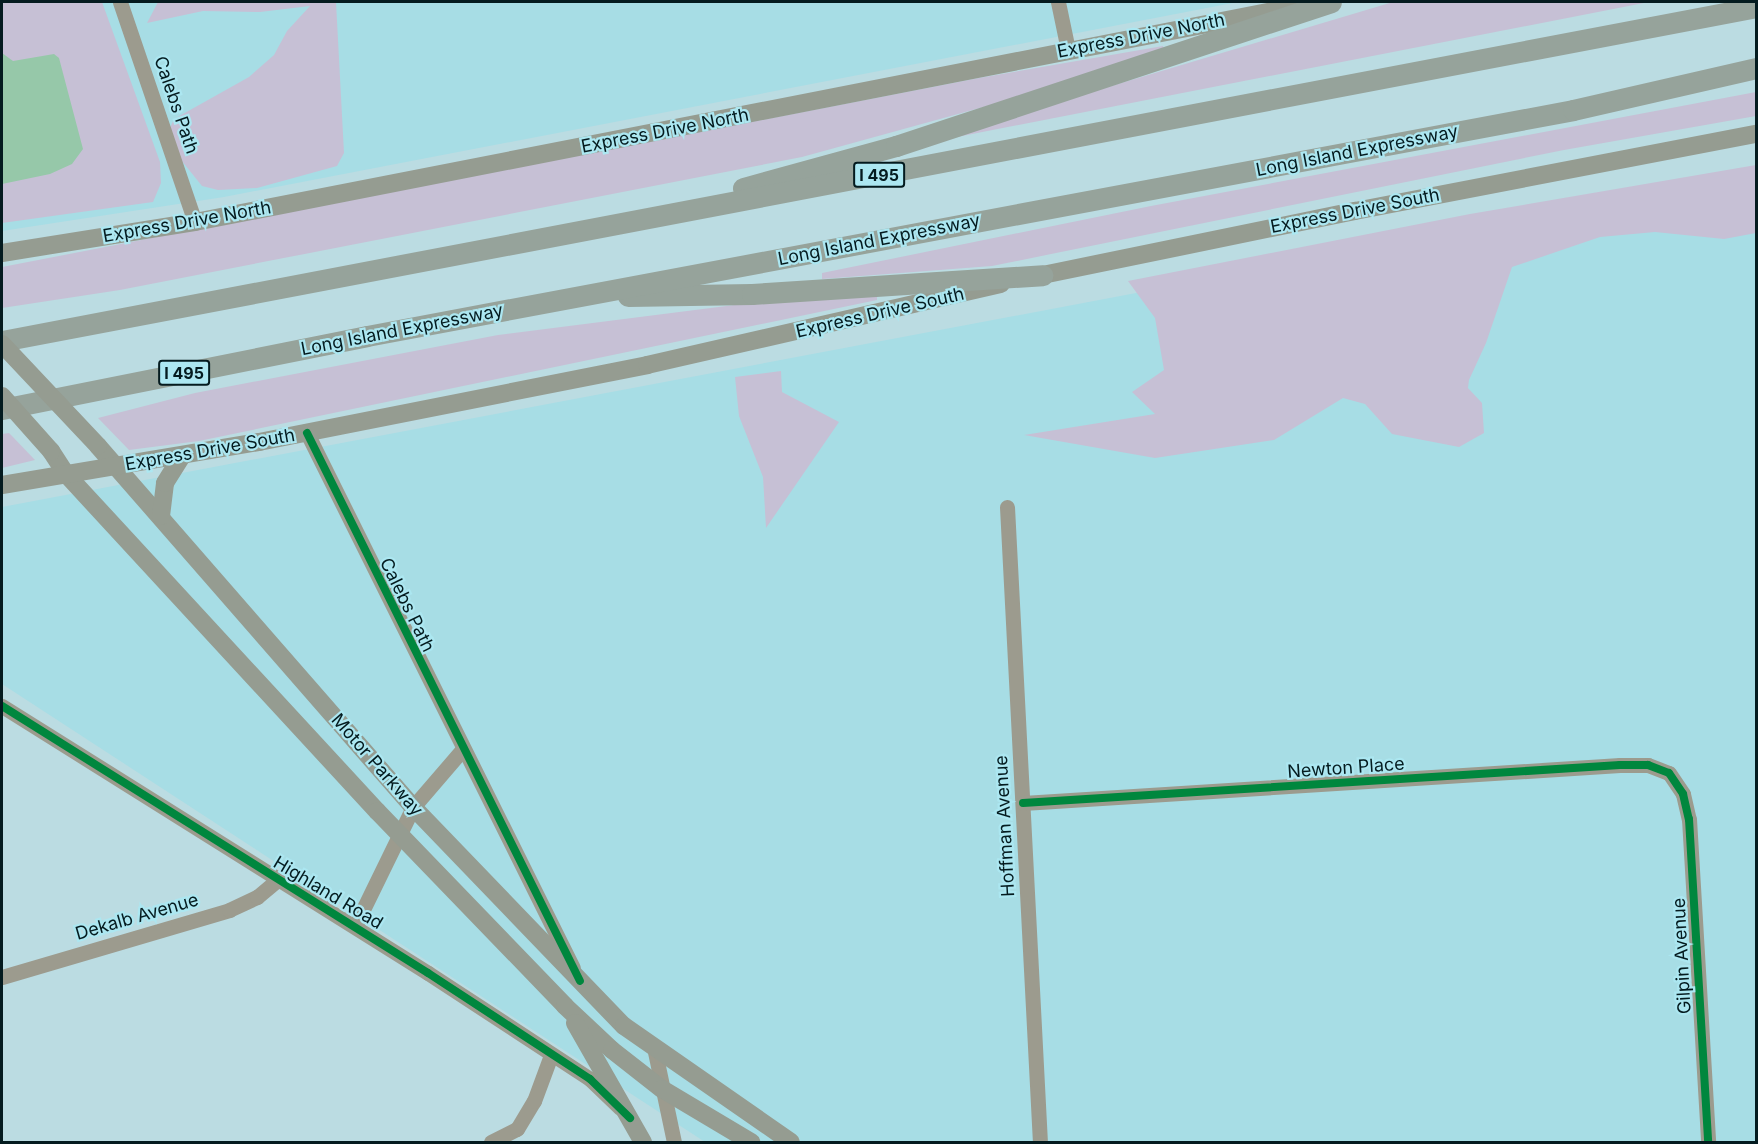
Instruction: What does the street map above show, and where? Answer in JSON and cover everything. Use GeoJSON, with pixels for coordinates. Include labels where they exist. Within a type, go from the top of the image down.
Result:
{"type":"FeatureCollection","features":[{"type":"Feature","properties":{"kind":"highway"},"geometry":{"type":"LineString","coordinates":[[488,250],[810,172],[1162,60],[1331,2]]}},
{"type":"Feature","properties":{"kind":"highway","name":"I 495"},"geometry":{"type":"LineString","coordinates":[[2,343],[1756,7]]}},
{"type":"Feature","properties":{"kind":"highway","name":"Long Island Expressway"},"geometry":{"type":"LineString","coordinates":[[2,409],[588,295],[1573,110],[1756,68]]}},
{"type":"Feature","properties":{"kind":"highway"},"geometry":{"type":"LineString","coordinates":[[588,295],[752,294],[1042,275]]}},
{"type":"Feature","properties":{"kind":"main road","name":"Express Drive North"},"geometry":{"type":"LineString","coordinates":[[2,253],[195,222],[1068,50],[1326,2]]}},
{"type":"Feature","properties":{"kind":"main road","name":"Express Drive South"},"geometry":{"type":"LineString","coordinates":[[2,485],[307,433],[647,365],[1042,275],[1756,135]]}},
{"type":"Feature","properties":{"kind":"main road","name":"Motor Parkway"},"geometry":{"type":"LineString","coordinates":[[2,343],[117,466],[413,807],[579,981],[655,1052],[791,1143]]}},
{"type":"Feature","properties":{"kind":"main road","name":"Motor Parkway"},"geometry":{"type":"LineString","coordinates":[[2,396],[51,451],[66,474],[400,836],[565,1006],[612,1050],[662,1089],[751,1143]]}},
{"type":"Feature","properties":{"kind":"main road"},"geometry":{"type":"LineString","coordinates":[[160,516],[165,483],[182,456]]}},
{"type":"Feature","properties":{"kind":"main road"},"geometry":{"type":"LineString","coordinates":[[565,1006],[643,1143]]}},
{"type":"Feature","properties":{"kind":"street","name":"Calebs Path"},"geometry":{"type":"LineString","coordinates":[[120,2],[195,222]]}},
{"type":"Feature","properties":{"kind":"street"},"geometry":{"type":"LineString","coordinates":[[1058,2],[1068,50]]}},
{"type":"Feature","properties":{"kind":"street","name":"Calebs Path"},"geometry":{"type":"LineString","coordinates":[[307,433],[462,750],[579,981]]}},
{"type":"Feature","properties":{"kind":"street","name":"Hoffman Avenue"},"geometry":{"type":"LineString","coordinates":[[1007,507],[1040,1143]]}},
{"type":"Feature","properties":{"kind":"street","name":"Highland Road"},"geometry":{"type":"LineString","coordinates":[[2,706],[276,881],[355,926],[590,1079],[630,1118]]}},
{"type":"Feature","properties":{"kind":"street"},"geometry":{"type":"LineString","coordinates":[[355,926],[413,807],[462,750]]}},
{"type":"Feature","properties":{"kind":"street","name":"Newton Place"},"geometry":{"type":"LineString","coordinates":[[1023,803],[1620,765],[1648,765],[1669,773]]}},
{"type":"Feature","properties":{"kind":"street","name":"Gilpin Avenue"},"geometry":{"type":"LineString","coordinates":[[1669,773],[1683,794],[1689,819],[1708,1143]]}},
{"type":"Feature","properties":{"kind":"street","name":"Dekalb Avenue"},"geometry":{"type":"LineString","coordinates":[[2,977],[229,910],[257,897],[276,881]]}},
{"type":"Feature","properties":{"kind":"street"},"geometry":{"type":"LineString","coordinates":[[655,1052],[674,1143]]}},
{"type":"Feature","properties":{"kind":"street"},"geometry":{"type":"LineString","coordinates":[[491,1143],[517,1129],[534,1101],[550,1055]]}},
{"type":"Feature","properties":{"kind":"shaded area"},"geometry":{"type":"Polygon","coordinates":[[[2,2],[1238,2],[224,197],[2,231],[2,2]]]}},
{"type":"Feature","properties":{"kind":"shaded area"},"geometry":{"type":"Polygon","coordinates":[[[2,2],[102,2],[160,162],[161,183],[153,202],[2,223],[2,2]]]}},
{"type":"Feature","properties":{"kind":"shaded area"},"geometry":{"type":"Polygon","coordinates":[[[158,2],[336,2],[344,153],[337,166],[257,188],[218,190],[202,186],[177,155],[169,130],[174,119],[249,77],[274,55],[287,31],[310,6],[260,12],[203,11],[147,23],[158,2]]]}},
{"type":"Feature","properties":{"kind":"shaded area"},"geometry":{"type":"Polygon","coordinates":[[[1393,2],[1649,2],[957,137],[957,132],[1393,2]]]}},
{"type":"Feature","properties":{"kind":"shaded area"},"geometry":{"type":"Polygon","coordinates":[[[1163,46],[1164,51],[998,103],[802,157],[120,290],[2,308],[2,267],[979,78],[1163,46]]]}},
{"type":"Feature","properties":{"kind":"shaded area"},"geometry":{"type":"Polygon","coordinates":[[[2,53],[13,61],[54,54],[59,58],[83,149],[72,164],[50,174],[2,184],[2,53]]]}},
{"type":"Feature","properties":{"kind":"shaded area"},"geometry":{"type":"Polygon","coordinates":[[[1756,92],[1756,116],[1564,150],[992,266],[822,279],[822,273],[1151,206],[1756,92]]]}},
{"type":"Feature","properties":{"kind":"shaded area"},"geometry":{"type":"Polygon","coordinates":[[[1756,165],[1756,233],[1724,239],[1655,232],[1600,237],[1512,267],[1486,343],[1469,380],[1468,388],[1482,403],[1484,433],[1459,447],[1392,434],[1365,404],[1343,398],[1274,440],[1155,458],[1024,435],[1155,414],[1132,392],[1164,370],[1155,318],[1128,281],[1470,214],[1756,165]]]}},
{"type":"Feature","properties":{"kind":"shaded area"},"geometry":{"type":"Polygon","coordinates":[[[1756,176],[1756,1142],[705,1142],[2,684],[2,507],[1756,176]]]}},
{"type":"Feature","properties":{"kind":"shaded area"},"geometry":{"type":"Polygon","coordinates":[[[877,294],[877,300],[199,441],[129,450],[98,418],[195,393],[498,335],[750,303],[877,294]]]}},
{"type":"Feature","properties":{"kind":"shaded area"},"geometry":{"type":"Polygon","coordinates":[[[781,371],[782,392],[839,422],[766,528],[763,477],[739,416],[735,377],[781,371]]]}},
{"type":"Feature","properties":{"kind":"shaded area"},"geometry":{"type":"Polygon","coordinates":[[[9,433],[35,460],[2,468],[2,434],[9,433]]]}},
{"type":"Feature","properties":{"kind":"cycle path"},"geometry":{"type":"LineString","coordinates":[[307,433],[580,981]]}},
{"type":"Feature","properties":{"kind":"cycle path"},"geometry":{"type":"LineString","coordinates":[[2,706],[428,973],[590,1079],[630,1118]]}},
{"type":"Feature","properties":{"kind":"cycle path"},"geometry":{"type":"LineString","coordinates":[[1023,803],[1620,765],[1648,765],[1669,773],[1683,794],[1689,819],[1708,1142]]}}]}
